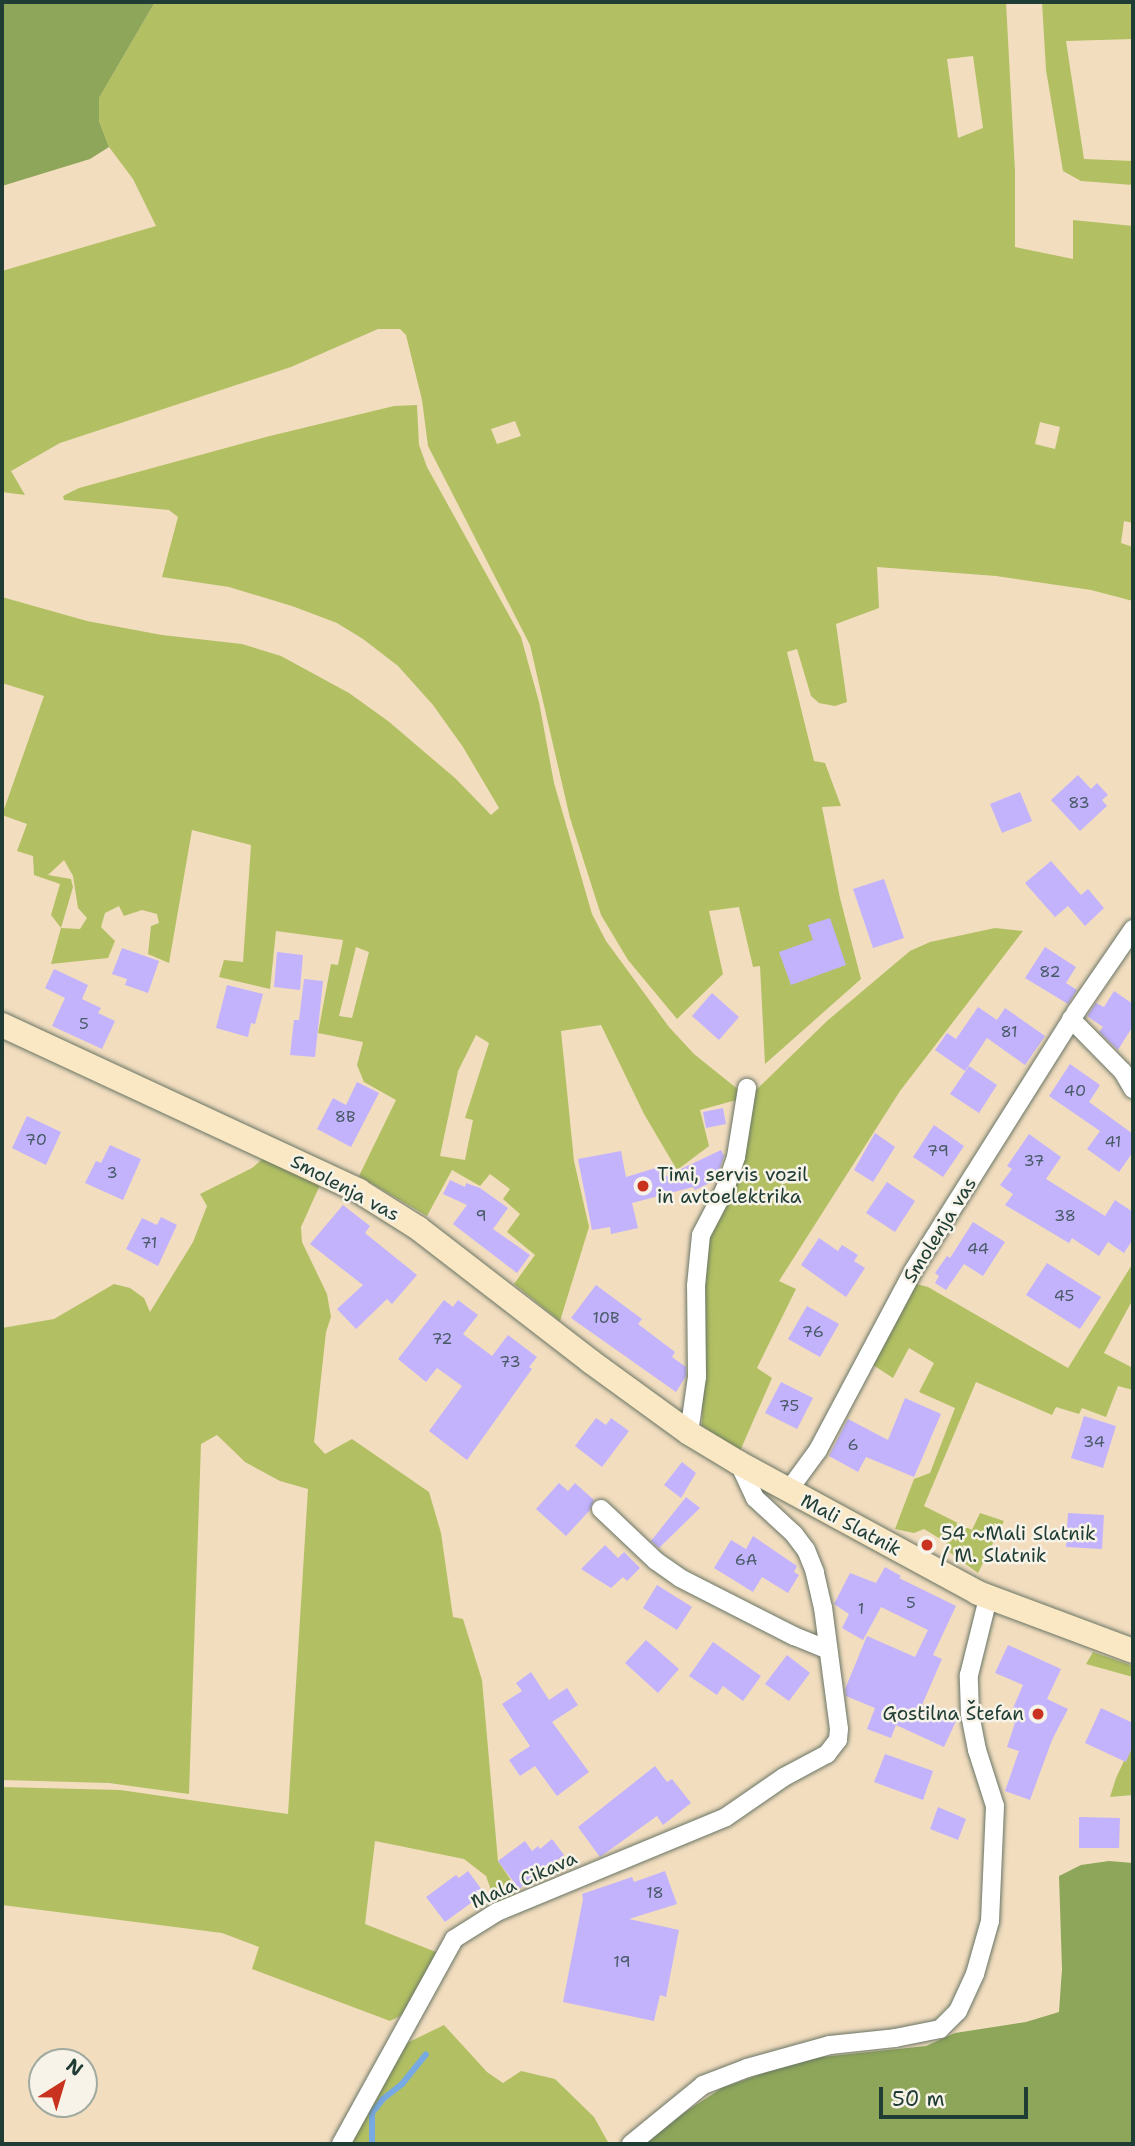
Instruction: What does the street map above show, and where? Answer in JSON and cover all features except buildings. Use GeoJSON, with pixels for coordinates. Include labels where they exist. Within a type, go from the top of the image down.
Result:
{"type":"FeatureCollection","features":[{"type":"Feature","properties":{"kind":"main road","name":"Smolenja vas"},"geometry":{"type":"LineString","coordinates":[[2,1025],[381,1204],[440,1244],[590,1361],[689,1433],[788,1491]]}},
{"type":"Feature","properties":{"kind":"main road","name":"Mali Slatnik"},"geometry":{"type":"LineString","coordinates":[[788,1491],[988,1598],[1133,1651]]}},
{"type":"Feature","properties":{"kind":"street","name":"Smolenja vas"},"geometry":{"type":"LineString","coordinates":[[788,1491],[818,1450],[914,1270],[1071,1019],[1133,929]]}},
{"type":"Feature","properties":{"kind":"street"},"geometry":{"type":"LineString","coordinates":[[1071,1019],[1123,1072],[1133,1089]]}},
{"type":"Feature","properties":{"kind":"street"},"geometry":{"type":"LineString","coordinates":[[689,1433],[697,1377],[696,1286],[701,1236],[725,1189],[736,1157],[747,1088]]}},
{"type":"Feature","properties":{"kind":"street"},"geometry":{"type":"LineString","coordinates":[[601,1509],[656,1561],[680,1578],[794,1636],[826,1649],[823,1608],[806,1549],[794,1534],[755,1498],[739,1463]]}},
{"type":"Feature","properties":{"kind":"street"},"geometry":{"type":"LineString","coordinates":[[631,2144],[703,2085],[747,2068],[830,2045],[895,2038],[940,2029],[958,2011],[975,1974],[990,1921],[995,1806],[977,1750],[970,1713],[969,1675],[988,1598]]}},
{"type":"Feature","properties":{"kind":"street","name":"Mala Cikava"},"geometry":{"type":"LineString","coordinates":[[341,2144],[454,1939],[497,1912],[717,1821],[784,1777],[827,1754],[838,1740],[839,1729],[826,1649]]}},
{"type":"Feature","properties":{"kind":"green space"},"geometry":{"type":"Polygon","coordinates":[[[2,2],[155,2],[99,98],[99,121],[109,147],[90,159],[2,186],[2,2]]]}},
{"type":"Feature","properties":{"kind":"green space"},"geometry":{"type":"Polygon","coordinates":[[[155,2],[1006,2],[1015,171],[1015,247],[1073,259],[1073,220],[1133,226],[1133,523],[1124,521],[1121,543],[1133,547],[1133,601],[1091,590],[996,576],[877,567],[879,608],[836,624],[847,702],[835,706],[819,703],[811,696],[797,649],[787,652],[814,761],[825,763],[841,806],[822,807],[840,898],[861,979],[765,1064],[760,966],[753,967],[739,907],[709,911],[723,974],[677,1019],[628,960],[601,915],[570,818],[530,645],[428,446],[422,400],[406,335],[400,329],[378,329],[291,367],[60,443],[11,471],[25,495],[2,492],[2,271],[156,226],[133,179],[109,147],[99,121],[99,98],[155,2]],[[973,56],[947,59],[958,138],[983,128],[973,56]],[[515,421],[491,429],[497,444],[521,436],[515,421]],[[1040,422],[1035,444],[1055,449],[1060,427],[1040,422]]]}},
{"type":"Feature","properties":{"kind":"green space"},"geometry":{"type":"Polygon","coordinates":[[[1042,2],[1133,2],[1133,39],[1066,41],[1084,159],[1133,161],[1133,185],[1081,181],[1063,171],[1046,70],[1042,2]]]}},
{"type":"Feature","properties":{"kind":"green space"},"geometry":{"type":"Polygon","coordinates":[[[417,405],[419,445],[427,467],[521,637],[539,702],[554,783],[592,914],[606,941],[669,1027],[694,1054],[740,1091],[740,1099],[700,1110],[709,1146],[677,1170],[644,1114],[601,1025],[561,1031],[574,1161],[589,1227],[560,1321],[514,1284],[535,1255],[507,1232],[520,1214],[503,1199],[510,1189],[490,1174],[480,1186],[452,1170],[427,1216],[359,1176],[396,1100],[364,1082],[357,1065],[363,1042],[318,1033],[331,964],[338,965],[343,940],[276,931],[270,989],[219,977],[224,960],[243,962],[251,845],[192,830],[169,963],[148,954],[151,926],[159,923],[157,914],[142,910],[124,916],[119,906],[105,913],[101,927],[115,941],[108,958],[51,964],[61,928],[51,915],[60,884],[34,875],[33,856],[17,851],[27,824],[2,815],[44,696],[2,683],[2,597],[87,621],[162,635],[242,644],[281,656],[349,693],[388,721],[455,778],[491,815],[499,808],[463,747],[433,705],[398,666],[363,639],[337,623],[292,606],[229,587],[162,577],[178,517],[169,510],[64,500],[63,496],[79,488],[270,436],[394,406],[417,405]],[[64,860],[48,875],[71,879],[73,887],[61,928],[80,929],[87,918],[78,908],[73,876],[64,860]],[[356,947],[339,1016],[352,1018],[369,952],[356,947]],[[476,1035],[458,1071],[440,1156],[465,1160],[473,1120],[465,1118],[489,1043],[476,1035]]]}},
{"type":"Feature","properties":{"kind":"green space"},"geometry":{"type":"Polygon","coordinates":[[[995,928],[1023,931],[900,1091],[779,1281],[796,1289],[757,1368],[772,1378],[740,1451],[702,1426],[703,1307],[709,1238],[755,1091],[827,1021],[910,951],[930,942],[995,928]]]}},
{"type":"Feature","properties":{"kind":"green space"},"geometry":{"type":"Polygon","coordinates":[[[264,1158],[320,1185],[301,1227],[302,1242],[327,1294],[331,1317],[326,1332],[314,1442],[325,1454],[352,1439],[429,1492],[441,1533],[453,1617],[463,1619],[482,1680],[498,1861],[515,1886],[514,1898],[497,1907],[486,1876],[464,1859],[375,1841],[365,1924],[436,1952],[404,2014],[390,2021],[252,1969],[259,1947],[222,1933],[2,1905],[2,1787],[120,1790],[288,1814],[308,1489],[280,1481],[245,1462],[217,1435],[201,1444],[189,1794],[109,1783],[2,1780],[2,1328],[54,1319],[114,1284],[130,1288],[144,1298],[150,1312],[193,1242],[207,1206],[200,1194],[252,1168],[264,1158]]]}},
{"type":"Feature","properties":{"kind":"green space"},"geometry":{"type":"Polygon","coordinates":[[[1133,1263],[1133,1299],[1104,1353],[1133,1368],[1133,1390],[1118,1386],[1106,1417],[1082,1408],[1079,1414],[1056,1407],[1052,1415],[976,1382],[924,1506],[972,1530],[980,1513],[1004,1521],[978,1573],[945,1549],[947,1543],[924,1529],[914,1533],[895,1529],[914,1479],[930,1473],[955,1408],[919,1392],[934,1363],[909,1348],[893,1378],[873,1365],[913,1283],[928,1287],[1068,1368],[1133,1263]]]}},
{"type":"Feature","properties":{"kind":"green space"},"geometry":{"type":"Polygon","coordinates":[[[1093,1652],[1133,1666],[1133,1677],[1086,1664],[1093,1652]]]}},
{"type":"Feature","properties":{"kind":"green space"},"geometry":{"type":"Polygon","coordinates":[[[1133,1742],[1133,1795],[1110,1797],[1116,1778],[1133,1742]]]}},
{"type":"Feature","properties":{"kind":"green space"},"geometry":{"type":"Polygon","coordinates":[[[1109,1861],[1133,1863],[1133,2144],[644,2144],[662,2127],[722,2088],[803,2059],[926,2046],[955,2033],[1026,2022],[1059,2012],[1062,1969],[1059,1876],[1081,1865],[1109,1861]]]}},
{"type":"Feature","properties":{"kind":"green space"},"geometry":{"type":"Polygon","coordinates":[[[444,2025],[487,2072],[503,2083],[521,2071],[555,2079],[594,2117],[609,2144],[349,2144],[405,2044],[444,2025]]]}},
{"type":"Feature","properties":{"kind":"waterway"},"geometry":{"type":"LineString","coordinates":[[372,2144],[372,2113],[383,2099],[402,2084],[426,2054]]}},
{"type":"Feature","properties":{"kind":"place","name":"Timi, servis vozil in avtoelektrika"},"geometry":{"type":"Point","coordinates":[643,1186]}},
{"type":"Feature","properties":{"kind":"place","name":"54 ~Mali Slatnik / M. Slatnik"},"geometry":{"type":"Point","coordinates":[927,1545]}},
{"type":"Feature","properties":{"kind":"place","name":"Gostilna Štefan"},"geometry":{"type":"Point","coordinates":[1038,1714]}}]}
